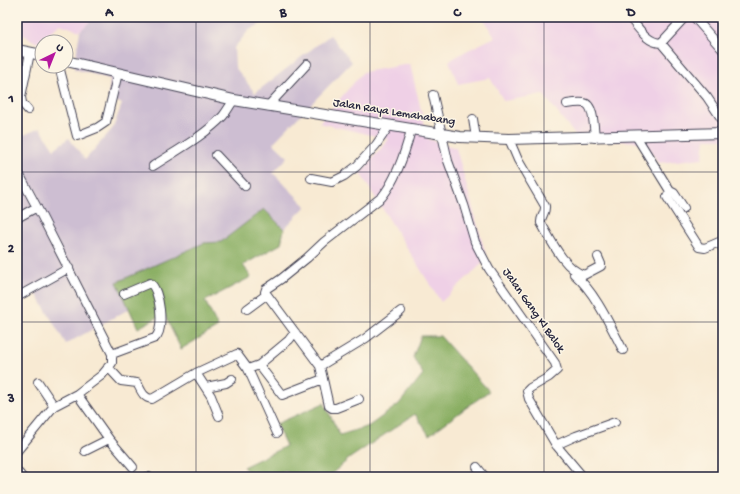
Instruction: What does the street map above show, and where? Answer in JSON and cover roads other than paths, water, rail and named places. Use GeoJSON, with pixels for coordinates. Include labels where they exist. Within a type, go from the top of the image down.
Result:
{"type":"FeatureCollection","features":[{"type":"Feature","properties":{"kind":"main road"},"geometry":{"type":"LineString","coordinates":[[17,50],[34,53]]}},
{"type":"Feature","properties":{"kind":"main road","name":"Jalan Raya Lemahabang"},"geometry":{"type":"LineString","coordinates":[[74,63],[234,100],[442,135],[509,139],[595,138],[723,133]]}},
{"type":"Feature","properties":{"kind":"street"},"geometry":{"type":"LineString","coordinates":[[629,17],[648,39],[653,42],[661,43],[708,97],[722,117]]}},
{"type":"Feature","properties":{"kind":"street"},"geometry":{"type":"LineString","coordinates":[[661,43],[684,17]]}},
{"type":"Feature","properties":{"kind":"street"},"geometry":{"type":"LineString","coordinates":[[694,17],[723,50]]}},
{"type":"Feature","properties":{"kind":"street"},"geometry":{"type":"LineString","coordinates":[[28,110],[22,103],[21,97],[30,52]]}},
{"type":"Feature","properties":{"kind":"street"},"geometry":{"type":"LineString","coordinates":[[268,106],[307,64]]}},
{"type":"Feature","properties":{"kind":"street"},"geometry":{"type":"LineString","coordinates":[[61,74],[77,136],[97,128],[106,122],[118,73]]}},
{"type":"Feature","properties":{"kind":"street"},"geometry":{"type":"LineString","coordinates":[[433,95],[442,135]]}},
{"type":"Feature","properties":{"kind":"street"},"geometry":{"type":"LineString","coordinates":[[153,166],[212,126],[224,115],[234,100]]}},
{"type":"Feature","properties":{"kind":"street"},"geometry":{"type":"LineString","coordinates":[[567,104],[584,103],[590,106],[595,138]]}},
{"type":"Feature","properties":{"kind":"street"},"geometry":{"type":"LineString","coordinates":[[473,119],[476,138]]}},
{"type":"Feature","properties":{"kind":"street"},"geometry":{"type":"LineString","coordinates":[[311,178],[332,182],[344,176],[357,166],[376,145],[389,126]]}},
{"type":"Feature","properties":{"kind":"street"},"geometry":{"type":"LineString","coordinates":[[359,399],[336,408],[329,406],[320,366],[265,292],[266,289],[287,275],[324,242],[382,197],[388,189],[401,160],[411,130]]}},
{"type":"Feature","properties":{"kind":"street","name":"Jalan Gang Kl Balok"},"geometry":{"type":"LineString","coordinates":[[442,135],[447,156],[480,252],[489,268],[555,363],[557,370],[554,374],[530,388],[527,394],[533,407],[556,445],[583,477]]}},
{"type":"Feature","properties":{"kind":"street"},"geometry":{"type":"LineString","coordinates":[[636,136],[670,191],[674,193],[684,208]]}},
{"type":"Feature","properties":{"kind":"street"},"geometry":{"type":"LineString","coordinates":[[509,139],[518,160],[545,206],[541,223],[556,248],[569,265],[584,276],[593,291]]}},
{"type":"Feature","properties":{"kind":"street"},"geometry":{"type":"LineString","coordinates":[[216,155],[245,186]]}},
{"type":"Feature","properties":{"kind":"street"},"geometry":{"type":"LineString","coordinates":[[17,170],[69,268],[112,354],[112,363],[102,375],[77,394],[54,406],[17,451]]}},
{"type":"Feature","properties":{"kind":"street"},"geometry":{"type":"LineString","coordinates":[[670,191],[666,197],[700,247],[705,248],[719,242],[723,248]]}},
{"type":"Feature","properties":{"kind":"street"},"geometry":{"type":"LineString","coordinates":[[17,218],[37,207]]}},
{"type":"Feature","properties":{"kind":"street"},"geometry":{"type":"LineString","coordinates":[[556,248],[556,252],[565,266],[583,282],[591,293],[623,350]]}},
{"type":"Feature","properties":{"kind":"street"},"geometry":{"type":"LineString","coordinates":[[584,276],[601,266],[602,264],[598,257]]}},
{"type":"Feature","properties":{"kind":"street"},"geometry":{"type":"LineString","coordinates":[[17,297],[69,268]]}},
{"type":"Feature","properties":{"kind":"street"},"geometry":{"type":"LineString","coordinates":[[112,354],[156,338],[159,331],[161,312],[155,289],[152,285],[150,283],[146,284],[124,294]]}},
{"type":"Feature","properties":{"kind":"street"},"geometry":{"type":"LineString","coordinates":[[247,309],[266,295]]}},
{"type":"Feature","properties":{"kind":"street"},"geometry":{"type":"LineString","coordinates":[[320,366],[371,334],[401,311]]}},
{"type":"Feature","properties":{"kind":"street"},"geometry":{"type":"LineString","coordinates":[[248,369],[259,364],[290,340],[295,332]]}},
{"type":"Feature","properties":{"kind":"street"},"geometry":{"type":"LineString","coordinates":[[108,368],[121,381],[137,383],[144,396],[149,399],[155,398],[196,373],[237,354],[248,369],[277,433]]}},
{"type":"Feature","properties":{"kind":"street"},"geometry":{"type":"LineString","coordinates":[[259,364],[282,395],[323,379]]}},
{"type":"Feature","properties":{"kind":"street"},"geometry":{"type":"LineString","coordinates":[[196,373],[206,388],[220,416]]}},
{"type":"Feature","properties":{"kind":"street"},"geometry":{"type":"LineString","coordinates":[[206,388],[226,383],[232,379]]}},
{"type":"Feature","properties":{"kind":"street"},"geometry":{"type":"LineString","coordinates":[[38,382],[54,406]]}},
{"type":"Feature","properties":{"kind":"street"},"geometry":{"type":"LineString","coordinates":[[77,394],[109,440],[133,467]]}},
{"type":"Feature","properties":{"kind":"street"},"geometry":{"type":"LineString","coordinates":[[556,445],[615,422]]}},
{"type":"Feature","properties":{"kind":"street"},"geometry":{"type":"LineString","coordinates":[[84,451],[109,440]]}},
{"type":"Feature","properties":{"kind":"street"},"geometry":{"type":"LineString","coordinates":[[477,467],[485,477]]}},
{"type":"Feature","properties":{"kind":"street"},"geometry":{"type":"LineString","coordinates":[[17,471],[22,477]]}}]}
